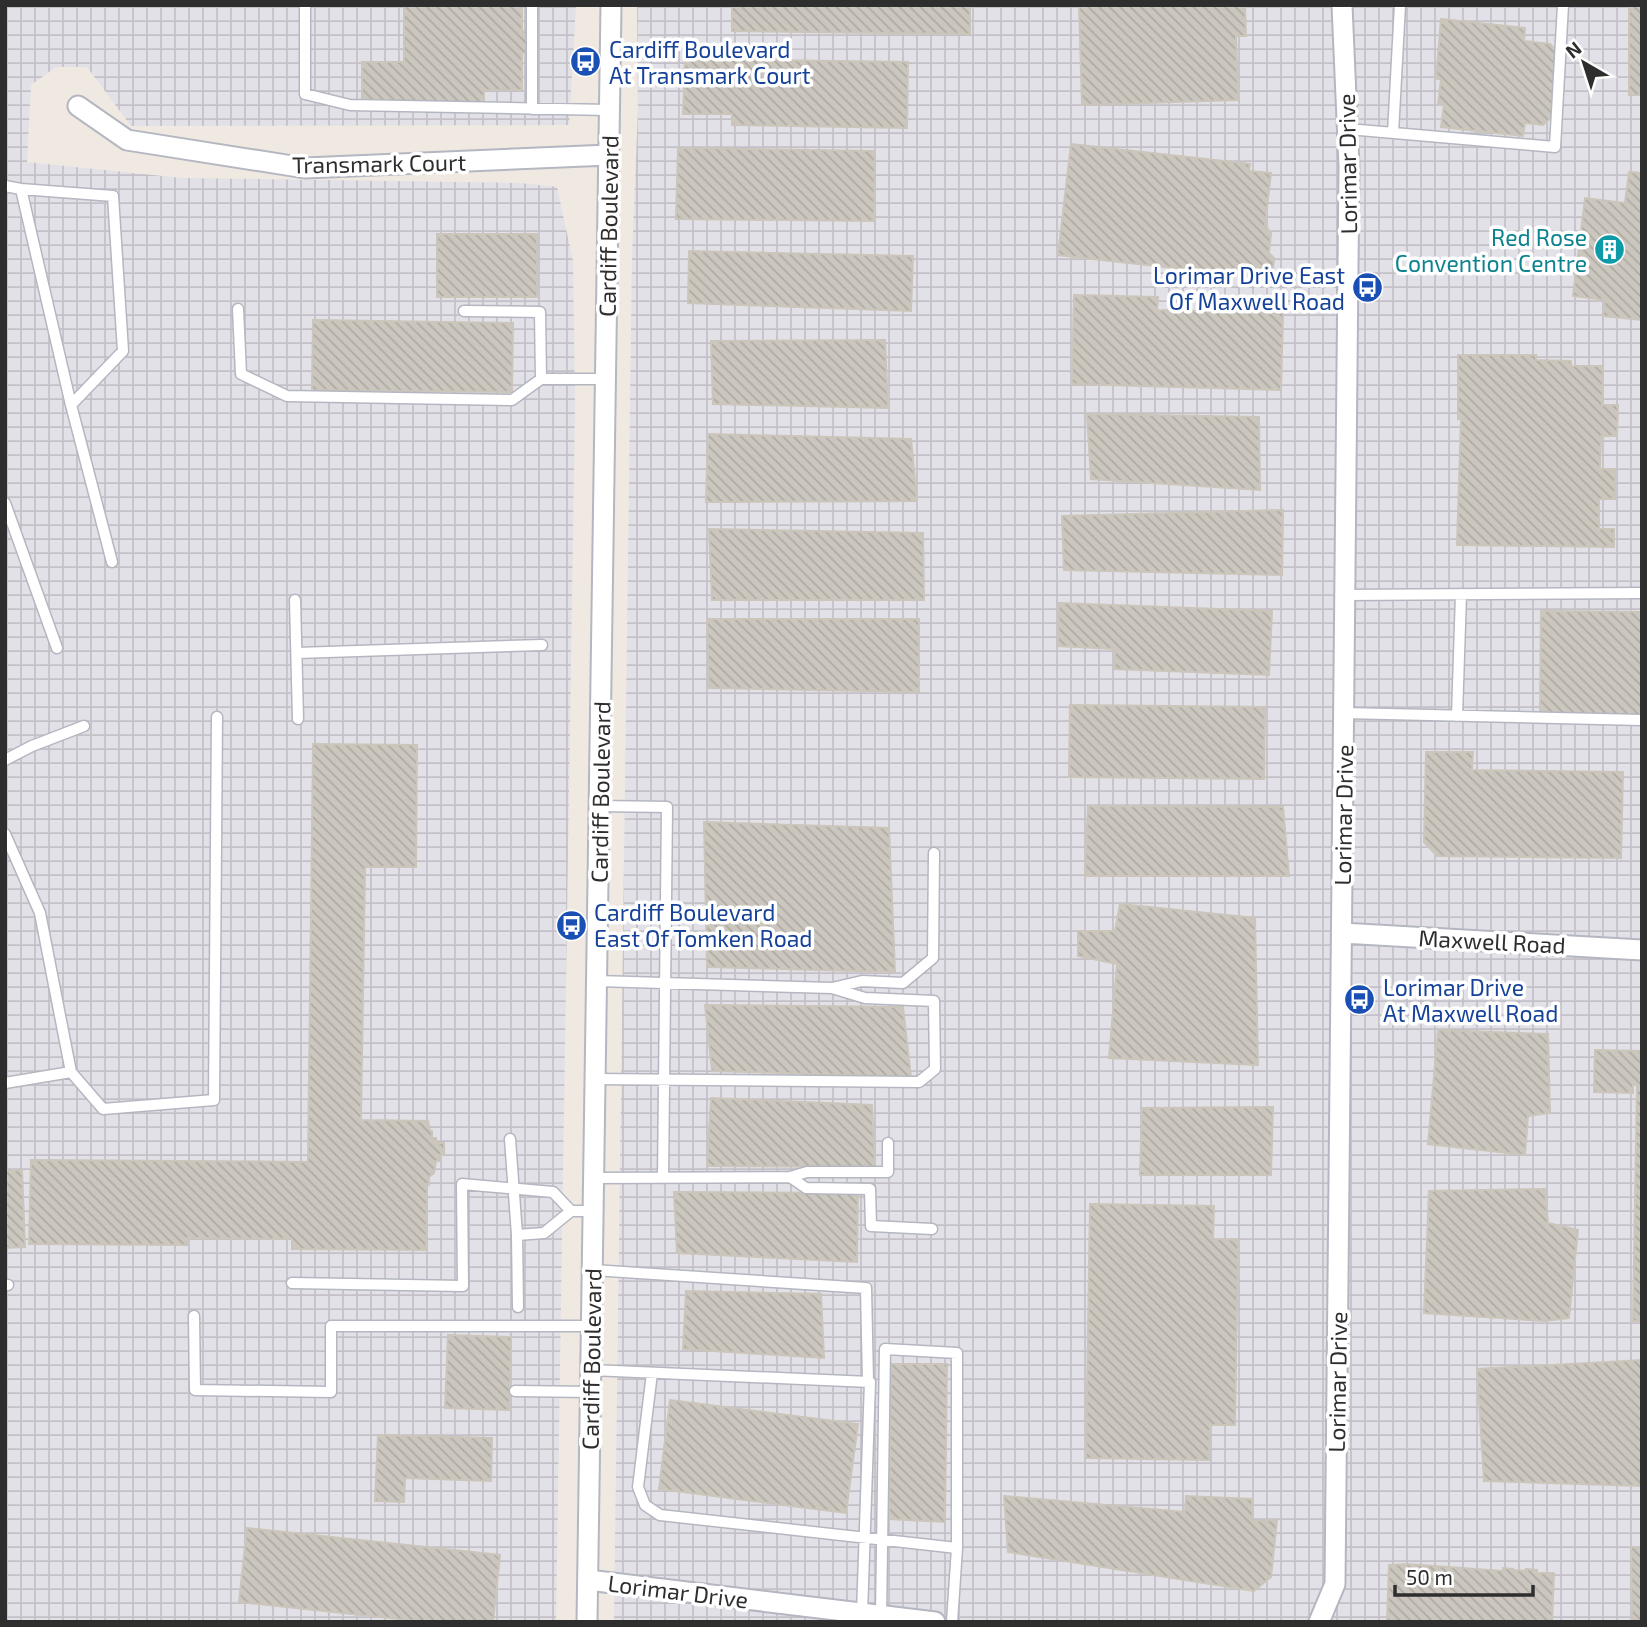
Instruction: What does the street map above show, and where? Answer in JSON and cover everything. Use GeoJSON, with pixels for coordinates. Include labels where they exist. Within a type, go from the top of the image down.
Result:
{"type":"FeatureCollection","features":[{"type":"Feature","properties":{"kind":"street","name":"Cardiff Boulevard"},"geometry":{"type":"LineString","coordinates":[[587,1622],[611,5]]}},
{"type":"Feature","properties":{"kind":"street","name":"Lorimar Drive"},"geometry":{"type":"LineString","coordinates":[[1325,1619],[1335,1584],[1342,933],[1348,129],[1342,5]]}},
{"type":"Feature","properties":{"kind":"street","name":"Transmark Court"},"geometry":{"type":"LineString","coordinates":[[78,106],[127,140],[305,168],[609,155]]}},
{"type":"Feature","properties":{"kind":"street","name":"Maxwell Road"},"geometry":{"type":"LineString","coordinates":[[1342,933],[1642,950]]}},
{"type":"Feature","properties":{"kind":"street","name":"Lorimar Drive"},"geometry":{"type":"LineString","coordinates":[[588,1580],[934,1622]]}},
{"type":"Feature","properties":{"kind":"lane"},"geometry":{"type":"LineString","coordinates":[[305,5],[305,94],[350,105],[610,110]]}},
{"type":"Feature","properties":{"kind":"lane"},"geometry":{"type":"LineString","coordinates":[[531,5],[532,109]]}},
{"type":"Feature","properties":{"kind":"lane"},"geometry":{"type":"LineString","coordinates":[[1393,133],[1400,5]]}},
{"type":"Feature","properties":{"kind":"lane"},"geometry":{"type":"LineString","coordinates":[[1348,129],[1555,147],[1563,5]]}},
{"type":"Feature","properties":{"kind":"lane"},"geometry":{"type":"LineString","coordinates":[[5,186],[113,196],[122,351],[71,405]]}},
{"type":"Feature","properties":{"kind":"lane"},"geometry":{"type":"LineString","coordinates":[[21,189],[71,405],[112,562]]}},
{"type":"Feature","properties":{"kind":"lane"},"geometry":{"type":"LineString","coordinates":[[238,309],[241,374],[286,396],[512,400],[541,379],[606,379]]}},
{"type":"Feature","properties":{"kind":"lane"},"geometry":{"type":"LineString","coordinates":[[464,311],[540,312],[541,379]]}},
{"type":"Feature","properties":{"kind":"lane"},"geometry":{"type":"LineString","coordinates":[[5,503],[57,648]]}},
{"type":"Feature","properties":{"kind":"lane"},"geometry":{"type":"LineString","coordinates":[[1345,595],[1642,593]]}},
{"type":"Feature","properties":{"kind":"lane"},"geometry":{"type":"LineString","coordinates":[[1457,716],[1461,594]]}},
{"type":"Feature","properties":{"kind":"lane"},"geometry":{"type":"LineString","coordinates":[[295,600],[298,719]]}},
{"type":"Feature","properties":{"kind":"lane"},"geometry":{"type":"LineString","coordinates":[[297,653],[542,645]]}},
{"type":"Feature","properties":{"kind":"lane"},"geometry":{"type":"LineString","coordinates":[[1344,713],[1642,720]]}},
{"type":"Feature","properties":{"kind":"lane"},"geometry":{"type":"LineString","coordinates":[[5,834],[40,913],[71,1072],[103,1109],[214,1100],[217,717]]}},
{"type":"Feature","properties":{"kind":"lane"},"geometry":{"type":"LineString","coordinates":[[5,760],[32,746],[84,726]]}},
{"type":"Feature","properties":{"kind":"lane"},"geometry":{"type":"LineString","coordinates":[[600,806],[667,807],[663,1178]]}},
{"type":"Feature","properties":{"kind":"lane"},"geometry":{"type":"LineString","coordinates":[[597,982],[832,988],[862,981],[903,983],[933,958],[934,853]]}},
{"type":"Feature","properties":{"kind":"lane"},"geometry":{"type":"LineString","coordinates":[[596,1079],[919,1082],[935,1069],[934,1001],[865,998],[832,988]]}},
{"type":"Feature","properties":{"kind":"lane"},"geometry":{"type":"LineString","coordinates":[[5,1083],[71,1072]]}},
{"type":"Feature","properties":{"kind":"lane"},"geometry":{"type":"LineString","coordinates":[[510,1139],[517,1235],[518,1307]]}},
{"type":"Feature","properties":{"kind":"lane"},"geometry":{"type":"LineString","coordinates":[[594,1178],[790,1177],[807,1172],[888,1172],[888,1143]]}},
{"type":"Feature","properties":{"kind":"lane"},"geometry":{"type":"LineString","coordinates":[[790,1177],[807,1188],[870,1189],[871,1226],[932,1229]]}},
{"type":"Feature","properties":{"kind":"lane"},"geometry":{"type":"LineString","coordinates":[[292,1283],[463,1286],[462,1184],[553,1192],[571,1211]]}},
{"type":"Feature","properties":{"kind":"lane"},"geometry":{"type":"LineString","coordinates":[[517,1235],[544,1233],[571,1211],[594,1211]]}},
{"type":"Feature","properties":{"kind":"lane"},"geometry":{"type":"LineString","coordinates":[[593,1270],[866,1287],[870,1382],[865,1539],[872,1614]]}},
{"type":"Feature","properties":{"kind":"lane"},"geometry":{"type":"LineString","coordinates":[[194,1316],[195,1390],[331,1392],[331,1326],[592,1326]]}},
{"type":"Feature","properties":{"kind":"lane"},"geometry":{"type":"LineString","coordinates":[[872,1614],[882,1541],[885,1349],[957,1353],[957,1548],[951,1622]]}},
{"type":"Feature","properties":{"kind":"lane"},"geometry":{"type":"LineString","coordinates":[[591,1370],[868,1382]]}},
{"type":"Feature","properties":{"kind":"lane"},"geometry":{"type":"LineString","coordinates":[[652,1373],[638,1487],[645,1505],[660,1515],[957,1548]]}},
{"type":"Feature","properties":{"kind":"lane"},"geometry":{"type":"LineString","coordinates":[[515,1391],[591,1392]]}},
{"type":"Feature","properties":{"kind":"shaded area"},"geometry":{"type":"Polygon","coordinates":[[[5,5],[576,5],[569,125],[131,126],[87,67],[56,67],[31,85],[27,162],[182,178],[520,183],[557,187],[573,261],[575,405],[556,1622],[8,1622],[5,1613],[5,5]]]}},
{"type":"Feature","properties":{"kind":"shaded area"},"geometry":{"type":"Polygon","coordinates":[[[637,5],[1642,5],[1642,1622],[614,1622],[632,255],[638,110],[637,5]]]}},
{"type":"Feature","properties":{"kind":"building"},"geometry":{"type":"Polygon","coordinates":[[[404,5],[522,5],[522,31],[527,31],[527,53],[522,53],[522,90],[484,90],[484,102],[362,102],[362,62],[404,62],[404,5]]]}},
{"type":"Feature","properties":{"kind":"building"},"geometry":{"type":"Polygon","coordinates":[[[732,5],[970,5],[970,34],[732,31],[732,5]]]}},
{"type":"Feature","properties":{"kind":"building"},"geometry":{"type":"Polygon","coordinates":[[[1079,5],[1245,5],[1246,36],[1236,36],[1238,100],[1082,105],[1079,5]]]}},
{"type":"Feature","properties":{"kind":"building"},"geometry":{"type":"Polygon","coordinates":[[[1629,5],[1642,5],[1642,95],[1629,95],[1629,5]]]}},
{"type":"Feature","properties":{"kind":"building"},"geometry":{"type":"Polygon","coordinates":[[[1441,19],[1525,28],[1524,41],[1550,44],[1557,52],[1551,118],[1543,125],[1525,123],[1523,136],[1441,127],[1444,105],[1438,105],[1441,79],[1436,79],[1441,19]]]}},
{"type":"Feature","properties":{"kind":"building"},"geometry":{"type":"Polygon","coordinates":[[[685,59],[908,62],[907,128],[732,125],[732,114],[683,114],[685,59]]]}},
{"type":"Feature","properties":{"kind":"building"},"geometry":{"type":"Polygon","coordinates":[[[1071,144],[1250,164],[1249,171],[1271,173],[1265,225],[1271,233],[1269,253],[1274,258],[1272,279],[1058,255],[1071,144]]]}},
{"type":"Feature","properties":{"kind":"building"},"geometry":{"type":"Polygon","coordinates":[[[678,148],[875,151],[874,221],[676,219],[678,148]]]}},
{"type":"Feature","properties":{"kind":"building","name":"Red Rose Convention Centre"},"geometry":{"type":"Polygon","coordinates":[[[1629,172],[1642,173],[1642,320],[1603,316],[1605,300],[1573,296],[1585,198],[1625,203],[1629,172]]]}},
{"type":"Feature","properties":{"kind":"building"},"geometry":{"type":"Polygon","coordinates":[[[437,234],[537,234],[537,297],[437,297],[437,234]]]}},
{"type":"Feature","properties":{"kind":"building"},"geometry":{"type":"Polygon","coordinates":[[[689,251],[913,256],[911,311],[688,303],[689,251]]]}},
{"type":"Feature","properties":{"kind":"building"},"geometry":{"type":"Polygon","coordinates":[[[1074,295],[1158,297],[1157,310],[1283,313],[1281,390],[1072,384],[1074,295]]]}},
{"type":"Feature","properties":{"kind":"building"},"geometry":{"type":"Polygon","coordinates":[[[313,320],[513,323],[512,392],[312,390],[313,320]]]}},
{"type":"Feature","properties":{"kind":"building"},"geometry":{"type":"Polygon","coordinates":[[[885,340],[888,408],[713,404],[711,341],[885,340]]]}},
{"type":"Feature","properties":{"kind":"building"},"geometry":{"type":"Polygon","coordinates":[[[1458,355],[1536,355],[1536,360],[1571,361],[1571,366],[1603,366],[1602,405],[1618,405],[1617,436],[1601,436],[1600,469],[1615,469],[1615,499],[1599,499],[1599,529],[1614,529],[1614,547],[1457,545],[1461,418],[1458,419],[1458,355]]]}},
{"type":"Feature","properties":{"kind":"building"},"geometry":{"type":"Polygon","coordinates":[[[1087,414],[1259,417],[1260,490],[1091,479],[1087,414]]]}},
{"type":"Feature","properties":{"kind":"building"},"geometry":{"type":"Polygon","coordinates":[[[708,434],[911,439],[917,501],[706,502],[708,434]]]}},
{"type":"Feature","properties":{"kind":"building"},"geometry":{"type":"Polygon","coordinates":[[[1283,510],[1282,575],[1064,570],[1062,516],[1283,510]]]}},
{"type":"Feature","properties":{"kind":"building"},"geometry":{"type":"Polygon","coordinates":[[[709,529],[923,533],[924,600],[712,600],[709,529]]]}},
{"type":"Feature","properties":{"kind":"building"},"geometry":{"type":"Polygon","coordinates":[[[1059,603],[1272,611],[1269,675],[1115,669],[1115,649],[1058,646],[1059,603]]]}},
{"type":"Feature","properties":{"kind":"building"},"geometry":{"type":"Polygon","coordinates":[[[1541,611],[1642,612],[1642,716],[1540,715],[1541,611]]]}},
{"type":"Feature","properties":{"kind":"building"},"geometry":{"type":"Polygon","coordinates":[[[707,619],[919,619],[919,692],[709,688],[707,619]]]}},
{"type":"Feature","properties":{"kind":"building"},"geometry":{"type":"Polygon","coordinates":[[[1070,705],[1265,707],[1264,779],[1069,777],[1070,705]]]}},
{"type":"Feature","properties":{"kind":"building"},"geometry":{"type":"Polygon","coordinates":[[[313,744],[417,745],[416,867],[365,867],[361,1120],[428,1121],[432,1138],[436,1138],[436,1143],[444,1143],[444,1155],[439,1155],[439,1161],[436,1161],[434,1173],[429,1177],[429,1185],[427,1184],[426,1250],[292,1249],[292,1239],[187,1238],[187,1245],[29,1244],[31,1160],[308,1162],[313,744]]]}},
{"type":"Feature","properties":{"kind":"building"},"geometry":{"type":"Polygon","coordinates":[[[1426,752],[1473,752],[1472,770],[1623,772],[1621,858],[1437,856],[1424,842],[1426,752]]]}},
{"type":"Feature","properties":{"kind":"building"},"geometry":{"type":"Polygon","coordinates":[[[1088,806],[1283,807],[1289,876],[1085,876],[1088,806]]]}},
{"type":"Feature","properties":{"kind":"building"},"geometry":{"type":"Polygon","coordinates":[[[704,822],[889,828],[895,972],[707,967],[704,822]]]}},
{"type":"Feature","properties":{"kind":"building"},"geometry":{"type":"Polygon","coordinates":[[[1120,904],[1255,918],[1258,1065],[1109,1058],[1117,964],[1078,956],[1078,931],[1115,931],[1120,904]]]}},
{"type":"Feature","properties":{"kind":"building"},"geometry":{"type":"Polygon","coordinates":[[[705,1005],[903,1007],[911,1077],[712,1071],[705,1005]]]}},
{"type":"Feature","properties":{"kind":"building"},"geometry":{"type":"Polygon","coordinates":[[[1438,1030],[1548,1034],[1550,1113],[1528,1116],[1525,1155],[1428,1144],[1438,1030]]]}},
{"type":"Feature","properties":{"kind":"building"},"geometry":{"type":"Polygon","coordinates":[[[1595,1050],[1642,1051],[1642,1321],[1633,1321],[1637,1085],[1633,1085],[1633,1093],[1594,1092],[1595,1050]]]}},
{"type":"Feature","properties":{"kind":"building"},"geometry":{"type":"Polygon","coordinates":[[[711,1098],[872,1105],[875,1167],[707,1166],[711,1098]]]}},
{"type":"Feature","properties":{"kind":"building"},"geometry":{"type":"Polygon","coordinates":[[[1273,1107],[1271,1175],[1140,1175],[1142,1108],[1273,1107]]]}},
{"type":"Feature","properties":{"kind":"building"},"geometry":{"type":"Polygon","coordinates":[[[22,1170],[25,1247],[5,1248],[5,1171],[22,1170]]]}},
{"type":"Feature","properties":{"kind":"building"},"geometry":{"type":"Polygon","coordinates":[[[1545,1189],[1548,1223],[1578,1230],[1569,1318],[1544,1321],[1424,1313],[1429,1191],[1545,1189]]]}},
{"type":"Feature","properties":{"kind":"building"},"geometry":{"type":"Polygon","coordinates":[[[674,1192],[858,1193],[857,1262],[677,1253],[674,1192]]]}},
{"type":"Feature","properties":{"kind":"building"},"geometry":{"type":"Polygon","coordinates":[[[1090,1204],[1214,1206],[1213,1239],[1238,1240],[1235,1425],[1210,1425],[1209,1460],[1086,1458],[1090,1204]]]}},
{"type":"Feature","properties":{"kind":"building"},"geometry":{"type":"Polygon","coordinates":[[[686,1291],[821,1294],[824,1358],[683,1349],[686,1291]]]}},
{"type":"Feature","properties":{"kind":"building"},"geometry":{"type":"Polygon","coordinates":[[[448,1335],[511,1337],[509,1410],[445,1408],[448,1335]]]}},
{"type":"Feature","properties":{"kind":"building"},"geometry":{"type":"Polygon","coordinates":[[[1642,1360],[1642,1486],[1484,1481],[1477,1369],[1642,1360]]]}},
{"type":"Feature","properties":{"kind":"building"},"geometry":{"type":"Polygon","coordinates":[[[891,1364],[947,1364],[945,1522],[889,1519],[891,1364]]]}},
{"type":"Feature","properties":{"kind":"building"},"geometry":{"type":"Polygon","coordinates":[[[670,1400],[858,1424],[846,1513],[659,1489],[670,1400]]]}},
{"type":"Feature","properties":{"kind":"building"},"geometry":{"type":"Polygon","coordinates":[[[378,1435],[492,1438],[491,1481],[405,1478],[404,1502],[375,1501],[378,1435]]]}},
{"type":"Feature","properties":{"kind":"building"},"geometry":{"type":"Polygon","coordinates":[[[1004,1496],[1185,1512],[1186,1496],[1252,1499],[1253,1521],[1277,1520],[1271,1577],[1254,1591],[1008,1552],[1004,1496]]]}},
{"type":"Feature","properties":{"kind":"building"},"geometry":{"type":"Polygon","coordinates":[[[247,1528],[500,1555],[493,1622],[426,1622],[239,1602],[247,1528]]]}},
{"type":"Feature","properties":{"kind":"building"},"geometry":{"type":"Polygon","coordinates":[[[1631,1547],[1642,1548],[1642,1622],[1632,1622],[1631,1547]]]}},
{"type":"Feature","properties":{"kind":"building"},"geometry":{"type":"Polygon","coordinates":[[[1389,1565],[1503,1571],[1503,1568],[1527,1571],[1526,1569],[1537,1570],[1537,1573],[1554,1573],[1552,1622],[1387,1622],[1389,1565]]]}},
{"type":"Feature","properties":{"kind":"place","name":"Cardiff Boulevard At Transmark Court"},"geometry":{"type":"Point","coordinates":[586,62]}},
{"type":"Feature","properties":{"kind":"place","name":"Red Rose Convention Centre"},"geometry":{"type":"Point","coordinates":[1610,250]}},
{"type":"Feature","properties":{"kind":"place","name":"Lorimar Drive East Of Maxwell Road"},"geometry":{"type":"Point","coordinates":[1368,288]}},
{"type":"Feature","properties":{"kind":"place","name":"Cardiff Boulevard East Of Tomken Road"},"geometry":{"type":"Point","coordinates":[571,925]}},
{"type":"Feature","properties":{"kind":"place","name":"Lorimar Drive At Maxwell Road"},"geometry":{"type":"Point","coordinates":[1360,1000]}}]}
